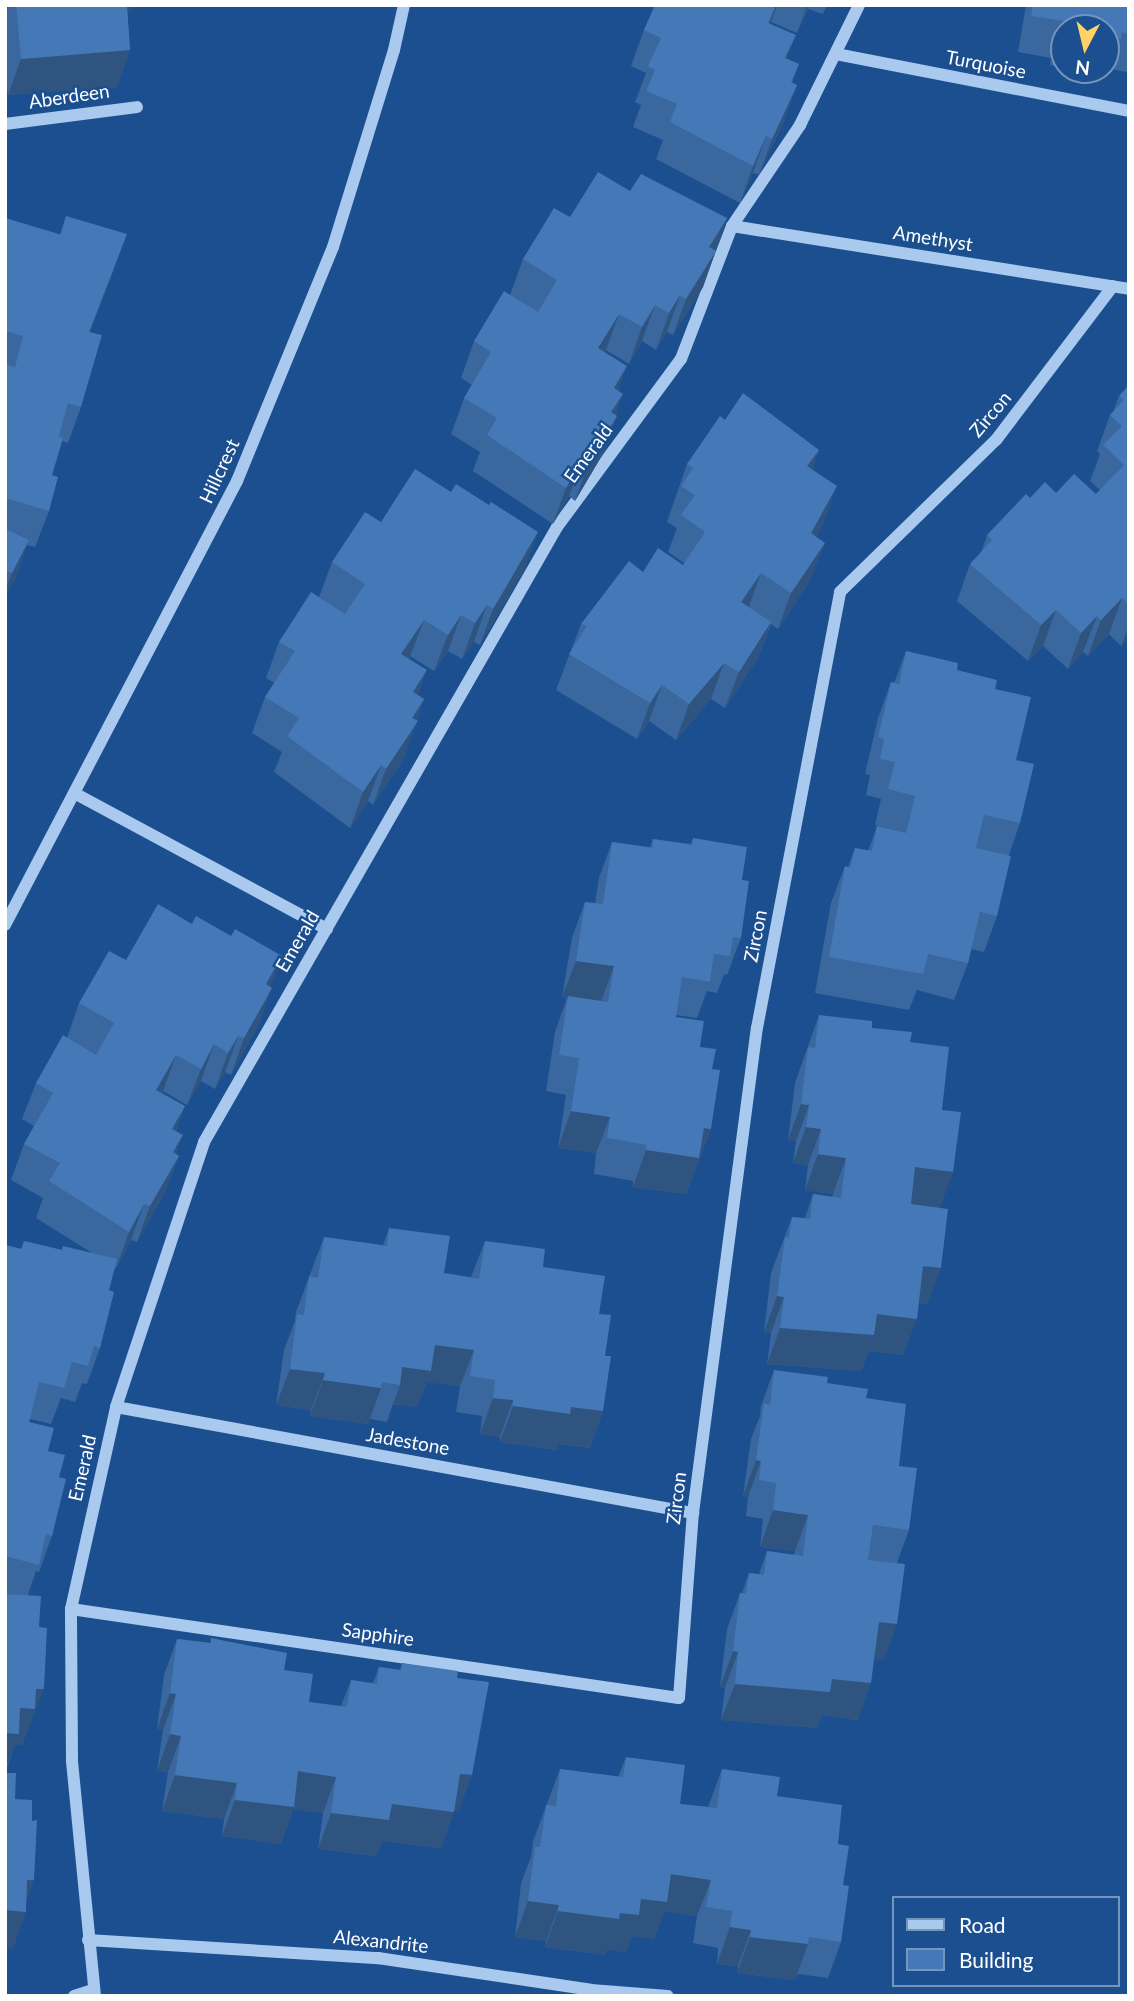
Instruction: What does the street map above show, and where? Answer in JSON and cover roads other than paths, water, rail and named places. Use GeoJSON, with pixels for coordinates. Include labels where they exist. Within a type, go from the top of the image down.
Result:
{"type":"FeatureCollection","features":[{"type":"Feature","properties":{"kind":"street","name":"Hillcrest"},"geometry":{"type":"LineString","coordinates":[[5,925],[76,794],[237,481],[291,355],[333,247],[394,50],[404,5]]}},
{"type":"Feature","properties":{"kind":"street","name":"Emerald"},"geometry":{"type":"LineString","coordinates":[[94,1993],[72,1760],[71,1609],[116,1407],[204,1142],[557,527],[681,359],[732,226],[800,125],[859,5]]}},
{"type":"Feature","properties":{"kind":"street","name":"Turquoise"},"geometry":{"type":"LineString","coordinates":[[836,54],[1129,111]]}},
{"type":"Feature","properties":{"kind":"street","name":"Aberdeen"},"geometry":{"type":"LineString","coordinates":[[5,124],[137,107]]}},
{"type":"Feature","properties":{"kind":"street","name":"Amethyst"},"geometry":{"type":"LineString","coordinates":[[732,226],[1129,289]]}},
{"type":"Feature","properties":{"kind":"street","name":"Zircon"},"geometry":{"type":"LineString","coordinates":[[679,1698],[693,1513],[757,1028],[840,592],[996,440],[1113,286]]}},
{"type":"Feature","properties":{"kind":"street"},"geometry":{"type":"LineString","coordinates":[[76,794],[327,929]]}},
{"type":"Feature","properties":{"kind":"street","name":"Jadestone"},"geometry":{"type":"LineString","coordinates":[[116,1407],[693,1513]]}},
{"type":"Feature","properties":{"kind":"street","name":"Sapphire"},"geometry":{"type":"LineString","coordinates":[[71,1609],[679,1698]]}},
{"type":"Feature","properties":{"kind":"street","name":"Alexandrite"},"geometry":{"type":"LineString","coordinates":[[88,1940],[378,1958],[591,1993],[668,1996]]}},
{"type":"Feature","properties":{"kind":"street"},"geometry":{"type":"LineString","coordinates":[[74,1996],[94,1993]]}}]}
